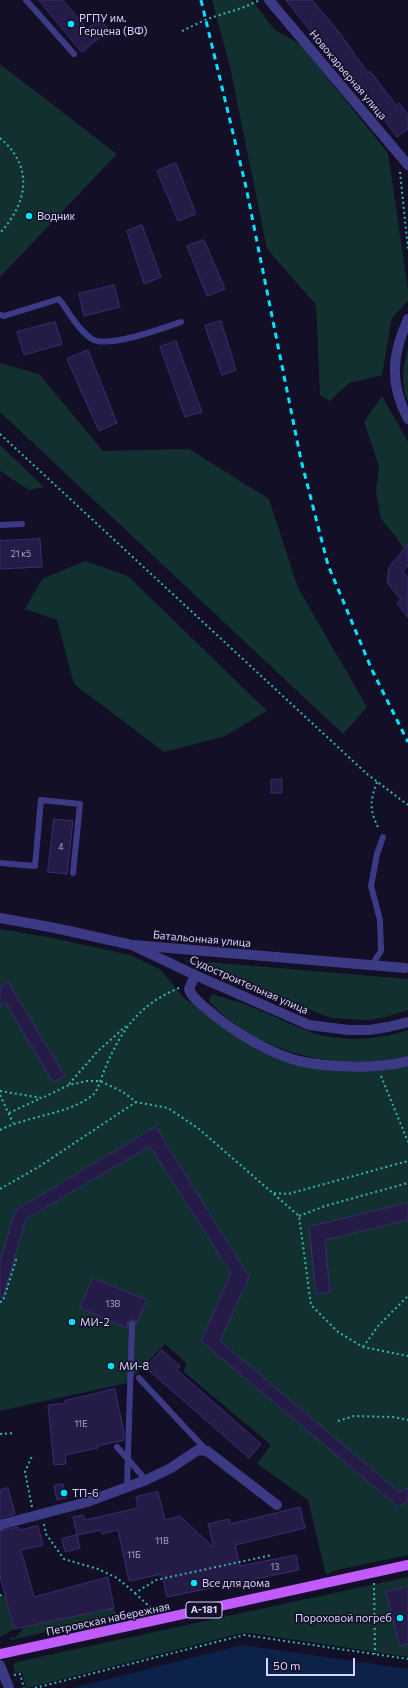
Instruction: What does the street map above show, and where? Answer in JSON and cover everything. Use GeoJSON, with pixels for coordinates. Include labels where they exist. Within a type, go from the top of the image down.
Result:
{"type":"FeatureCollection","features":[{"type":"Feature","properties":{"kind":"main road","name":"Петровская набережная"},"geometry":{"type":"LineString","coordinates":[[0,1654],[408,1565]]}},
{"type":"Feature","properties":{"kind":"street","name":"Новокарьерная улица"},"geometry":{"type":"LineString","coordinates":[[269,0],[408,165]]}},
{"type":"Feature","properties":{"kind":"street"},"geometry":{"type":"LineString","coordinates":[[408,319],[395,356],[394,372],[396,389],[408,419]]}},
{"type":"Feature","properties":{"kind":"street","name":"Батальонная улица"},"geometry":{"type":"LineString","coordinates":[[0,918],[55,928],[132,945],[405,968]]}},
{"type":"Feature","properties":{"kind":"street","name":"Судостроительная улица"},"geometry":{"type":"LineString","coordinates":[[132,945],[195,975],[309,1025],[349,1030],[368,1030],[408,1022]]}},
{"type":"Feature","properties":{"kind":"street"},"geometry":{"type":"LineString","coordinates":[[195,975],[189,989],[194,998],[220,1020],[249,1038],[282,1055],[298,1060],[323,1064],[376,1066],[408,1061]]}},
{"type":"Feature","properties":{"kind":"street"},"geometry":{"type":"LineString","coordinates":[[0,1525],[33,1513],[87,1502],[127,1488],[171,1468],[198,1450],[207,1451],[277,1505]]}},
{"type":"Feature","properties":{"kind":"street"},"geometry":{"type":"LineString","coordinates":[[0,1664],[9,1688]]}},
{"type":"Feature","properties":{"kind":"lane"},"geometry":{"type":"LineString","coordinates":[[26,0],[74,54]]}},
{"type":"Feature","properties":{"kind":"lane"},"geometry":{"type":"LineString","coordinates":[[0,315],[4,316],[59,299],[82,331],[93,340],[110,342],[147,335],[181,322]]}},
{"type":"Feature","properties":{"kind":"lane"},"geometry":{"type":"LineString","coordinates":[[0,525],[22,524]]}},
{"type":"Feature","properties":{"kind":"lane"},"geometry":{"type":"LineString","coordinates":[[0,863],[35,866],[41,800],[80,804],[73,873]]}},
{"type":"Feature","properties":{"kind":"lane"},"geometry":{"type":"LineString","coordinates":[[372,965],[380,951],[380,920],[371,886],[377,854],[383,837]]}},
{"type":"Feature","properties":{"kind":"lane"},"geometry":{"type":"LineString","coordinates":[[127,1488],[132,1324]]}},
{"type":"Feature","properties":{"kind":"lane"},"geometry":{"type":"LineString","coordinates":[[140,1378],[207,1451]]}},
{"type":"Feature","properties":{"kind":"lane"},"geometry":{"type":"LineString","coordinates":[[117,1447],[146,1480]]}},
{"type":"Feature","properties":{"kind":"path"},"geometry":{"type":"LineString","coordinates":[[182,31],[207,19],[242,8],[259,0]]}},
{"type":"Feature","properties":{"kind":"path"},"geometry":{"type":"LineString","coordinates":[[0,138],[14,152],[20,165],[23,188],[19,206],[0,233]]}},
{"type":"Feature","properties":{"kind":"path"},"geometry":{"type":"LineString","coordinates":[[398,153],[408,249]]}},
{"type":"Feature","properties":{"kind":"path"},"geometry":{"type":"LineString","coordinates":[[0,434],[377,782],[408,804]]}},
{"type":"Feature","properties":{"kind":"path"},"geometry":{"type":"LineString","coordinates":[[377,782],[370,799],[372,817],[383,837]]}},
{"type":"Feature","properties":{"kind":"path"},"geometry":{"type":"LineString","coordinates":[[69,1085],[98,1050],[129,1024],[153,1001],[180,988],[189,989]]}},
{"type":"Feature","properties":{"kind":"path"},"geometry":{"type":"LineString","coordinates":[[0,1130],[13,1123],[78,1105],[95,1093],[114,1048],[129,1024]]}},
{"type":"Feature","properties":{"kind":"path"},"geometry":{"type":"LineString","coordinates":[[376,1066],[408,1142]]}},
{"type":"Feature","properties":{"kind":"path"},"geometry":{"type":"LineString","coordinates":[[9,1113],[69,1085],[87,1081],[100,1081],[123,1092],[136,1102],[168,1108],[199,1129],[299,1216],[311,1305],[338,1332],[362,1347],[408,1356]]}},
{"type":"Feature","properties":{"kind":"path"},"geometry":{"type":"LineString","coordinates":[[0,1091],[42,1098]]}},
{"type":"Feature","properties":{"kind":"path"},"geometry":{"type":"LineString","coordinates":[[0,1095],[13,1123]]}},
{"type":"Feature","properties":{"kind":"path"},"geometry":{"type":"LineString","coordinates":[[0,1189],[40,1166],[136,1102]]}},
{"type":"Feature","properties":{"kind":"path"},"geometry":{"type":"LineString","coordinates":[[274,1193],[288,1194],[408,1161]]}},
{"type":"Feature","properties":{"kind":"path"},"geometry":{"type":"LineString","coordinates":[[299,1216],[326,1206],[408,1183]]}},
{"type":"Feature","properties":{"kind":"path"},"geometry":{"type":"LineString","coordinates":[[0,1302],[3,1301],[17,1257]]}},
{"type":"Feature","properties":{"kind":"path"},"geometry":{"type":"LineString","coordinates":[[362,1347],[379,1325],[408,1296]]}},
{"type":"Feature","properties":{"kind":"path"},"geometry":{"type":"LineString","coordinates":[[338,1421],[354,1416],[393,1417],[408,1420]]}},
{"type":"Feature","properties":{"kind":"path"},"geometry":{"type":"LineString","coordinates":[[0,1434],[14,1433]]}},
{"type":"Feature","properties":{"kind":"path"},"geometry":{"type":"LineString","coordinates":[[32,1456],[25,1472],[33,1513],[44,1523],[46,1534],[64,1558],[98,1569],[117,1578],[154,1611]]}},
{"type":"Feature","properties":{"kind":"path"},"geometry":{"type":"LineString","coordinates":[[135,1593],[156,1580],[272,1555]]}},
{"type":"Feature","properties":{"kind":"path"},"geometry":{"type":"LineString","coordinates":[[374,1583],[374,1654]]}},
{"type":"Feature","properties":{"kind":"path"},"geometry":{"type":"LineString","coordinates":[[0,1596],[4,1594]]}},
{"type":"Feature","properties":{"kind":"path"},"geometry":{"type":"LineString","coordinates":[[35,1688],[244,1635],[408,1659]]}},
{"type":"Feature","properties":{"kind":"path"},"geometry":{"type":"LineString","coordinates":[[14,1675],[20,1674],[24,1688]]}},
{"type":"Feature","properties":{"kind":"green space"},"geometry":{"type":"Polygon","coordinates":[[[212,0],[252,0],[274,29],[301,45],[388,153],[408,290],[408,301],[392,318],[382,375],[349,383],[330,401],[320,395],[316,305],[267,249],[230,67],[212,0]]]}},
{"type":"Feature","properties":{"kind":"green space","name":"Водник"},"geometry":{"type":"Polygon","coordinates":[[[0,64],[117,154],[0,277],[0,64]]]}},
{"type":"Feature","properties":{"kind":"green space"},"geometry":{"type":"Polygon","coordinates":[[[408,349],[408,402],[405,396],[403,376],[408,349]]]}},
{"type":"Feature","properties":{"kind":"green space"},"geometry":{"type":"Polygon","coordinates":[[[0,363],[39,374],[103,451],[189,449],[269,499],[298,588],[367,707],[343,734],[0,412],[0,363]]]}},
{"type":"Feature","properties":{"kind":"green space"},"geometry":{"type":"Polygon","coordinates":[[[382,396],[408,442],[408,544],[404,549],[381,519],[376,491],[379,466],[364,422],[382,396]]]}},
{"type":"Feature","properties":{"kind":"green space"},"geometry":{"type":"Polygon","coordinates":[[[0,445],[44,487],[29,490],[0,471],[0,445]]]}},
{"type":"Feature","properties":{"kind":"green space"},"geometry":{"type":"Polygon","coordinates":[[[85,561],[128,576],[267,711],[225,736],[164,752],[74,684],[57,620],[25,609],[42,579],[85,561]]]}},
{"type":"Feature","properties":{"kind":"green space"},"geometry":{"type":"Polygon","coordinates":[[[0,929],[48,937],[130,955],[160,969],[183,997],[220,1025],[284,1060],[408,1064],[408,1488],[399,1492],[220,1341],[249,1277],[156,1127],[15,1211],[0,1263],[0,929]]]}},
{"type":"Feature","properties":{"kind":"green space"},"geometry":{"type":"Polygon","coordinates":[[[184,960],[408,979],[408,1010],[386,1017],[368,1020],[331,1018],[184,960]]]}},
{"type":"Feature","properties":{"kind":"green space"},"geometry":{"type":"Polygon","coordinates":[[[211,994],[244,1004],[320,1035],[346,1039],[358,1039],[384,1036],[408,1030],[408,1057],[381,1062],[334,1061],[288,1051],[245,1031],[226,1018],[209,1001],[211,994]]]}},
{"type":"Feature","properties":{"kind":"green space"},"geometry":{"type":"Polygon","coordinates":[[[150,1146],[231,1273],[201,1341],[398,1507],[408,1501],[408,1555],[333,1571],[326,1575],[308,1500],[257,1464],[271,1445],[183,1371],[187,1364],[165,1344],[127,1383],[0,1411],[0,1299],[2,1298],[26,1219],[150,1146]]]}},
{"type":"Feature","properties":{"kind":"green space"},"geometry":{"type":"Polygon","coordinates":[[[408,1577],[408,1657],[250,1633],[237,1634],[28,1688],[26,1688],[22,1672],[15,1673],[13,1665],[16,1662],[408,1577]]]}},
{"type":"Feature","properties":{"kind":"green space"},"geometry":{"type":"Polygon","coordinates":[[[5,1595],[14,1629],[0,1637],[0,1598],[5,1595]]]}},
{"type":"Feature","properties":{"kind":"green space"},"geometry":{"type":"Polygon","coordinates":[[[114,1608],[117,1616],[11,1640],[10,1638],[16,1637],[24,1627],[114,1608]]]}},
{"type":"Feature","properties":{"kind":"water"},"geometry":{"type":"Polygon","coordinates":[[[242,1645],[408,1669],[408,1688],[73,1688],[242,1645]]]}},
{"type":"Feature","properties":{"kind":"building","name":"РГПУ им. Герцена (ВФ)"},"geometry":{"type":"Polygon","coordinates":[[[39,0],[63,0],[87,29],[100,19],[109,30],[82,52],[39,0]]]}},
{"type":"Feature","properties":{"kind":"building"},"geometry":{"type":"Polygon","coordinates":[[[286,0],[312,0],[339,32],[368,73],[370,71],[396,105],[399,103],[408,115],[408,129],[397,137],[347,72],[345,74],[321,39],[319,41],[286,0]]]}},
{"type":"Feature","properties":{"kind":"building"},"geometry":{"type":"Polygon","coordinates":[[[176,163],[196,214],[178,221],[157,171],[176,163]]]}},
{"type":"Feature","properties":{"kind":"building"},"geometry":{"type":"Polygon","coordinates":[[[142,225],[161,277],[144,284],[127,231],[142,225]]]}},
{"type":"Feature","properties":{"kind":"building"},"geometry":{"type":"Polygon","coordinates":[[[204,240],[225,289],[207,296],[187,246],[204,240]]]}},
{"type":"Feature","properties":{"kind":"building"},"geometry":{"type":"Polygon","coordinates":[[[114,285],[120,307],[84,316],[79,294],[114,285]]]}},
{"type":"Feature","properties":{"kind":"building"},"geometry":{"type":"Polygon","coordinates":[[[221,321],[236,370],[222,375],[205,326],[221,321]]]}},
{"type":"Feature","properties":{"kind":"building"},"geometry":{"type":"Polygon","coordinates":[[[55,322],[62,344],[24,355],[17,332],[55,322]]]}},
{"type":"Feature","properties":{"kind":"building"},"geometry":{"type":"Polygon","coordinates":[[[176,341],[202,412],[185,417],[160,347],[176,341]]]}},
{"type":"Feature","properties":{"kind":"building"},"geometry":{"type":"Polygon","coordinates":[[[88,350],[117,423],[99,431],[67,359],[88,350]]]}},
{"type":"Feature","properties":{"kind":"building"},"geometry":{"type":"Polygon","coordinates":[[[40,539],[42,567],[0,569],[0,541],[40,539]]]}},
{"type":"Feature","properties":{"kind":"building"},"geometry":{"type":"Polygon","coordinates":[[[408,544],[408,565],[403,571],[408,578],[408,618],[397,603],[401,600],[387,582],[389,568],[408,544]]]}},
{"type":"Feature","properties":{"kind":"building"},"geometry":{"type":"Polygon","coordinates":[[[282,779],[282,793],[271,793],[271,780],[282,779]]]}},
{"type":"Feature","properties":{"kind":"building"},"geometry":{"type":"Polygon","coordinates":[[[54,819],[73,821],[67,874],[48,872],[54,819]]]}},
{"type":"Feature","properties":{"kind":"building"},"geometry":{"type":"Polygon","coordinates":[[[8,981],[65,1076],[53,1082],[5,1002],[0,1007],[0,989],[8,981]]]}},
{"type":"Feature","properties":{"kind":"building"},"geometry":{"type":"Polygon","coordinates":[[[156,1127],[249,1277],[220,1341],[399,1492],[408,1488],[408,1501],[398,1507],[201,1341],[231,1273],[150,1146],[26,1219],[3,1297],[0,1297],[0,1263],[15,1211],[156,1127]]]}},
{"type":"Feature","properties":{"kind":"building"},"geometry":{"type":"Polygon","coordinates":[[[408,1203],[408,1220],[325,1240],[330,1292],[316,1294],[309,1227],[408,1203]]]}},
{"type":"Feature","properties":{"kind":"building"},"geometry":{"type":"Polygon","coordinates":[[[93,1278],[147,1300],[136,1324],[135,1320],[130,1320],[127,1328],[80,1308],[93,1278]]]}},
{"type":"Feature","properties":{"kind":"building"},"geometry":{"type":"Polygon","coordinates":[[[162,1350],[180,1366],[177,1370],[261,1444],[249,1458],[146,1368],[162,1350]]]}},
{"type":"Feature","properties":{"kind":"building"},"geometry":{"type":"Polygon","coordinates":[[[115,1389],[124,1433],[124,1440],[97,1446],[98,1448],[65,1455],[66,1464],[54,1465],[48,1405],[66,1403],[65,1401],[115,1389]]]}},
{"type":"Feature","properties":{"kind":"building","name":"ТП-6"},"geometry":{"type":"Polygon","coordinates":[[[63,1484],[66,1498],[57,1500],[54,1486],[63,1484]]]}},
{"type":"Feature","properties":{"kind":"building"},"geometry":{"type":"Polygon","coordinates":[[[8,1488],[15,1514],[0,1518],[0,1490],[8,1488]]]}},
{"type":"Feature","properties":{"kind":"building"},"geometry":{"type":"Polygon","coordinates":[[[158,1492],[165,1520],[180,1516],[214,1548],[208,1524],[229,1519],[230,1524],[300,1507],[305,1528],[235,1545],[240,1566],[296,1555],[299,1570],[167,1597],[162,1574],[129,1581],[118,1530],[102,1534],[101,1530],[77,1535],[73,1517],[83,1515],[85,1520],[138,1508],[136,1497],[158,1492]]]}},
{"type":"Feature","properties":{"kind":"building"},"geometry":{"type":"Polygon","coordinates":[[[38,1526],[43,1545],[21,1550],[34,1597],[108,1577],[114,1608],[14,1629],[0,1576],[0,1531],[18,1527],[19,1530],[38,1526]]]}},
{"type":"Feature","properties":{"kind":"building"},"geometry":{"type":"Polygon","coordinates":[[[77,1535],[80,1548],[65,1552],[62,1539],[77,1535]]]}},
{"type":"Feature","properties":{"kind":"building","name":"Пороховой погреб"},"geometry":{"type":"Polygon","coordinates":[[[408,1587],[408,1644],[400,1646],[386,1592],[408,1587]]]}},
{"type":"Feature","properties":{"kind":"railway"},"geometry":{"type":"LineString","coordinates":[[201,0],[246,187],[301,460],[328,565],[372,670],[408,742]]}},
{"type":"Feature","properties":{"kind":"place","name":"РГПУ им. Герцена (ВФ)"},"geometry":{"type":"Point","coordinates":[71,24]}},
{"type":"Feature","properties":{"kind":"place","name":"Водник"},"geometry":{"type":"Point","coordinates":[29,216]}},
{"type":"Feature","properties":{"kind":"place","name":"МИ-2"},"geometry":{"type":"Point","coordinates":[72,1322]}},
{"type":"Feature","properties":{"kind":"place","name":"МИ-8"},"geometry":{"type":"Point","coordinates":[111,1366]}},
{"type":"Feature","properties":{"kind":"place","name":"ТП-6"},"geometry":{"type":"Point","coordinates":[64,1493]}},
{"type":"Feature","properties":{"kind":"place","name":"Все для дома"},"geometry":{"type":"Point","coordinates":[194,1583]}},
{"type":"Feature","properties":{"kind":"place","name":"Пороховой погреб"},"geometry":{"type":"Point","coordinates":[400,1618]}}]}
